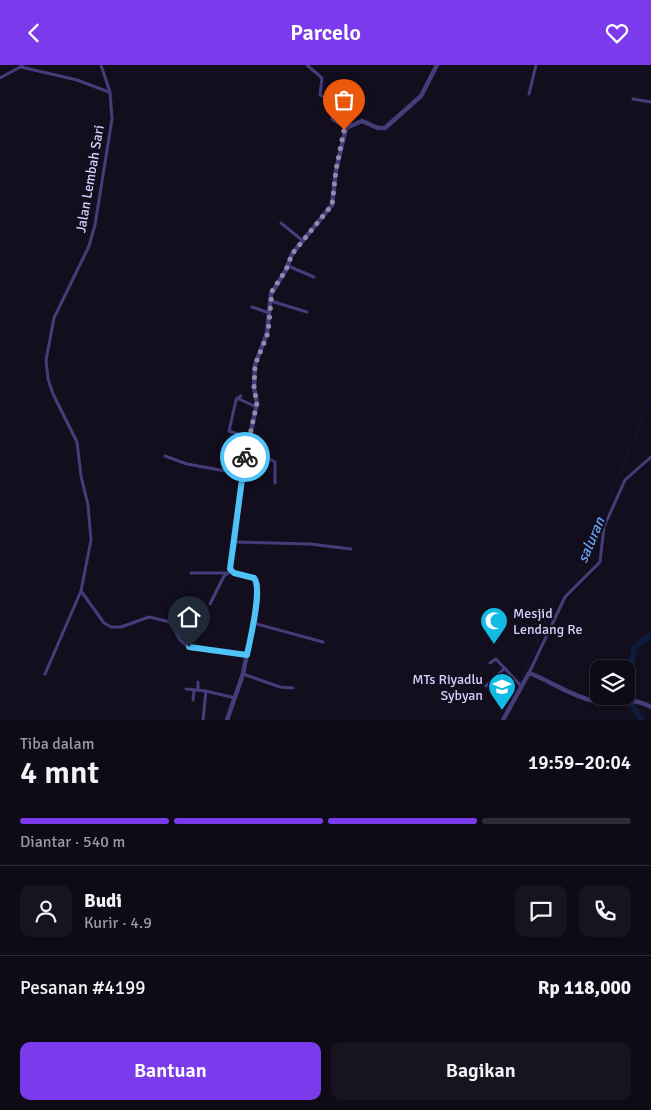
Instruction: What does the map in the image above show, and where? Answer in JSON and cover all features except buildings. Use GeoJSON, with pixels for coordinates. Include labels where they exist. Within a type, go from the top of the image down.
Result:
{"type":"FeatureCollection","features":[{"type":"Feature","properties":{"kind":"street","name":"Jalan Lembah Sari"},"geometry":{"type":"LineString","coordinates":[[45,674],[81,591],[91,540],[89,512],[81,475],[77,442],[53,394],[48,379],[46,360],[56,313],[92,236],[112,123],[110,92],[101,65]]}},
{"type":"Feature","properties":{"kind":"street"},"geometry":{"type":"LineString","coordinates":[[307,65],[322,78],[320,95],[338,103],[332,119],[346,127],[364,121],[378,128],[385,128],[421,96],[437,65]]}},
{"type":"Feature","properties":{"kind":"street"},"geometry":{"type":"LineString","coordinates":[[529,94],[536,65]]}},
{"type":"Feature","properties":{"kind":"street"},"geometry":{"type":"LineString","coordinates":[[0,78],[23,66],[77,80],[110,92]]}},
{"type":"Feature","properties":{"kind":"street"},"geometry":{"type":"LineString","coordinates":[[634,99],[651,102]]}},
{"type":"Feature","properties":{"kind":"street"},"geometry":{"type":"LineString","coordinates":[[210,604],[229,572],[235,542],[242,474],[256,407],[255,365],[267,336],[273,288],[288,266],[292,254],[332,205],[336,170],[346,127]]}},
{"type":"Feature","properties":{"kind":"street"},"geometry":{"type":"LineString","coordinates":[[281,223],[304,241]]}},
{"type":"Feature","properties":{"kind":"street"},"geometry":{"type":"LineString","coordinates":[[288,266],[314,277]]}},
{"type":"Feature","properties":{"kind":"street"},"geometry":{"type":"LineString","coordinates":[[270,301],[307,312]]}},
{"type":"Feature","properties":{"kind":"street"},"geometry":{"type":"LineString","coordinates":[[252,307],[269,313]]}},
{"type":"Feature","properties":{"kind":"street"},"geometry":{"type":"LineString","coordinates":[[241,396],[237,398],[229,431],[248,439],[259,453],[275,462],[275,483]]}},
{"type":"Feature","properties":{"kind":"street"},"geometry":{"type":"LineString","coordinates":[[237,398],[256,407]]}},
{"type":"Feature","properties":{"kind":"street"},"geometry":{"type":"LineString","coordinates":[[165,456],[187,464],[242,474]]}},
{"type":"Feature","properties":{"kind":"street"},"geometry":{"type":"LineString","coordinates":[[503,720],[520,685],[529,673],[565,597],[600,562],[605,522],[625,480],[651,457]]}},
{"type":"Feature","properties":{"kind":"street"},"geometry":{"type":"LineString","coordinates":[[235,542],[304,544],[351,549]]}},
{"type":"Feature","properties":{"kind":"street"},"geometry":{"type":"LineString","coordinates":[[191,573],[229,572],[256,579],[258,594],[247,655],[236,698],[227,720]]}},
{"type":"Feature","properties":{"kind":"street"},"geometry":{"type":"LineString","coordinates":[[81,591],[104,623],[111,627],[121,627],[152,617],[170,622],[180,640],[189,647],[247,655]]}},
{"type":"Feature","properties":{"kind":"street"},"geometry":{"type":"LineString","coordinates":[[253,623],[324,642]]}},
{"type":"Feature","properties":{"kind":"street"},"geometry":{"type":"LineString","coordinates":[[490,663],[496,659],[520,685]]}},
{"type":"Feature","properties":{"kind":"street"},"geometry":{"type":"LineString","coordinates":[[486,686],[505,668]]}},
{"type":"Feature","properties":{"kind":"street"},"geometry":{"type":"LineString","coordinates":[[529,673],[582,698],[600,702],[616,700],[636,701],[651,707]]}},
{"type":"Feature","properties":{"kind":"street"},"geometry":{"type":"LineString","coordinates":[[243,674],[280,687],[293,688]]}},
{"type":"Feature","properties":{"kind":"street"},"geometry":{"type":"LineString","coordinates":[[193,700],[198,682]]}},
{"type":"Feature","properties":{"kind":"street"},"geometry":{"type":"LineString","coordinates":[[186,689],[206,691],[236,698]]}},
{"type":"Feature","properties":{"kind":"street"},"geometry":{"type":"LineString","coordinates":[[203,720],[206,691]]}},
{"type":"Feature","properties":{"kind":"green space"},"geometry":{"type":"Polygon","coordinates":[[[183,610],[202,616],[203,629],[194,646],[179,635],[183,610]]]}},
{"type":"Feature","properties":{"kind":"waterway","name":"saluran"},"geometry":{"type":"LineString","coordinates":[[520,682],[546,622],[554,596],[581,567],[651,398]]}},
{"type":"Feature","properties":{"kind":"waterway"},"geometry":{"type":"LineString","coordinates":[[642,720],[632,703],[629,686],[634,648],[651,634]]}},
{"type":"Feature","properties":{"kind":"waterway","name":"saluran"},"geometry":{"type":"LineString","coordinates":[[482,720],[517,685]]}},
{"type":"Feature","properties":{"kind":"way so far"},"geometry":{"type":"LineString","coordinates":[[245,457],[257,403],[253,374],[257,358],[268,333],[272,291],[286,270],[292,254],[332,205],[334,178],[340,157],[344,130]]}},
{"type":"Feature","properties":{"kind":"place","name":"Mesjid Lendang Re"},"geometry":{"type":"Point","coordinates":[494,645]}},
{"type":"Feature","properties":{"kind":"place","name":"MTs Riyadlu Sybyan"},"geometry":{"type":"Point","coordinates":[502,711]}},
{"type":"Feature","properties":{"kind":"route"},"geometry":{"type":"LineString","coordinates":[[189,647],[247,655],[257,602],[258,585],[256,579],[231,572],[230,569],[235,546],[245,457]]}}]}
